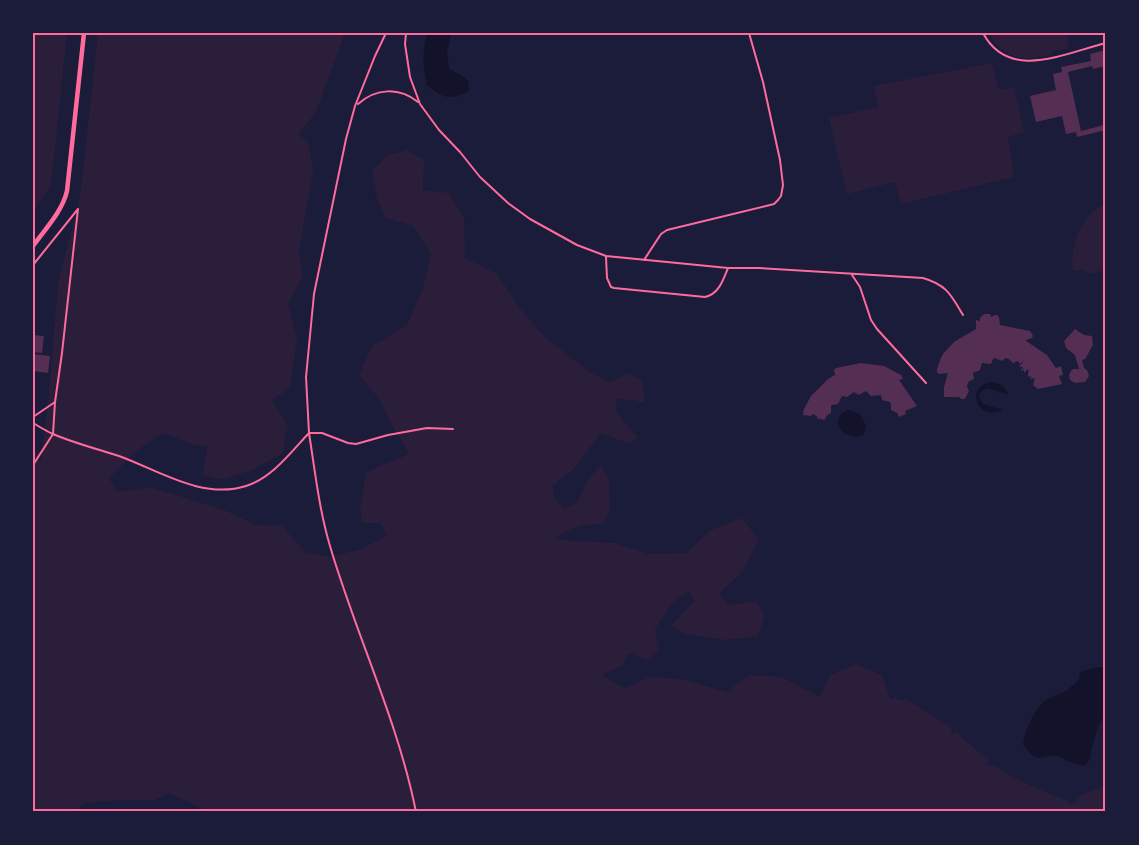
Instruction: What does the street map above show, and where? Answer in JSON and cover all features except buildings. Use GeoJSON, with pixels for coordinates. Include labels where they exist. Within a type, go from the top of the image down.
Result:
{"type":"FeatureCollection","features":[{"type":"Feature","properties":{"kind":"street"},"geometry":{"type":"LineString","coordinates":[[33,246],[60,208],[68,191],[84,33]]}},
{"type":"Feature","properties":{"kind":"lane"},"geometry":{"type":"LineString","coordinates":[[386,33],[356,106],[346,139],[314,294],[306,377],[309,434],[319,503],[330,545],[403,760],[416,812]]}},
{"type":"Feature","properties":{"kind":"lane"},"geometry":{"type":"LineString","coordinates":[[406,33],[405,44],[410,77],[420,104]]}},
{"type":"Feature","properties":{"kind":"lane"},"geometry":{"type":"LineString","coordinates":[[644,260],[661,234],[667,230],[774,204],[780,196],[783,185],[780,160],[763,82],[749,33]]}},
{"type":"Feature","properties":{"kind":"lane"},"geometry":{"type":"LineString","coordinates":[[983,33],[996,51],[1018,60],[1036,61],[1106,43]]}},
{"type":"Feature","properties":{"kind":"lane"},"geometry":{"type":"LineString","coordinates":[[356,106],[369,96],[383,91],[400,93],[413,98],[480,177],[508,203],[554,234],[606,256],[728,268],[923,278],[934,281],[945,288],[963,315]]}},
{"type":"Feature","properties":{"kind":"lane"},"geometry":{"type":"LineString","coordinates":[[33,265],[78,209],[53,434],[33,464]]}},
{"type":"Feature","properties":{"kind":"lane"},"geometry":{"type":"LineString","coordinates":[[606,256],[607,278],[611,287],[654,292],[708,297],[721,285],[728,268]]}},
{"type":"Feature","properties":{"kind":"lane"},"geometry":{"type":"LineString","coordinates":[[852,275],[860,287],[871,320],[877,329],[926,383]]}},
{"type":"Feature","properties":{"kind":"lane"},"geometry":{"type":"LineString","coordinates":[[33,417],[55,402]]}},
{"type":"Feature","properties":{"kind":"lane"},"geometry":{"type":"LineString","coordinates":[[33,423],[53,434],[121,457],[191,485],[213,489],[246,486],[260,479],[274,469],[309,434],[322,433],[356,444],[388,435],[420,430],[453,429]]}},
{"type":"Feature","properties":{"kind":"shaded area"},"geometry":{"type":"Polygon","coordinates":[[[33,33],[67,33],[51,186],[33,210],[33,33]]]}},
{"type":"Feature","properties":{"kind":"shaded area"},"geometry":{"type":"Polygon","coordinates":[[[98,33],[345,33],[316,112],[299,134],[308,142],[313,171],[299,252],[303,276],[288,304],[297,338],[290,388],[272,400],[288,425],[282,454],[252,470],[221,480],[202,475],[208,446],[194,445],[163,433],[136,451],[109,478],[117,492],[150,487],[224,510],[254,524],[282,526],[305,552],[330,557],[361,549],[386,536],[381,523],[363,523],[360,510],[366,473],[409,454],[380,400],[359,375],[372,346],[407,325],[423,288],[431,254],[413,226],[386,218],[377,199],[372,171],[387,155],[408,150],[424,160],[423,190],[449,193],[464,218],[465,258],[497,274],[522,311],[545,337],[591,373],[610,382],[629,373],[643,381],[645,403],[616,399],[616,412],[638,438],[627,443],[601,433],[573,470],[553,485],[554,498],[564,509],[577,503],[588,479],[601,465],[609,480],[610,512],[603,524],[578,527],[555,538],[615,543],[649,554],[686,553],[711,530],[742,518],[759,540],[742,572],[719,594],[728,605],[756,601],[765,615],[758,636],[726,640],[684,634],[671,626],[694,601],[689,591],[673,602],[655,629],[659,650],[647,660],[629,653],[623,665],[602,675],[624,688],[650,677],[682,679],[727,692],[749,675],[782,677],[820,697],[830,675],[856,664],[882,675],[890,699],[897,696],[896,699],[904,701],[905,698],[952,728],[950,731],[954,734],[956,732],[989,761],[987,764],[991,767],[993,765],[1029,785],[1068,801],[1069,805],[1077,803],[1076,797],[1106,786],[1106,812],[216,812],[203,809],[170,793],[155,800],[83,803],[75,812],[33,812],[33,444],[41,463],[58,283],[80,198],[98,33]]]}},
{"type":"Feature","properties":{"kind":"shaded area"},"geometry":{"type":"Polygon","coordinates":[[[427,33],[451,33],[447,53],[449,69],[469,82],[469,91],[446,97],[427,85],[424,47],[427,33]]]}},
{"type":"Feature","properties":{"kind":"shaded area"},"geometry":{"type":"Polygon","coordinates":[[[989,33],[1070,33],[1067,41],[1070,42],[1067,44],[1068,49],[1052,51],[1052,55],[1024,58],[1001,49],[989,33]]]}},
{"type":"Feature","properties":{"kind":"shaded area"},"geometry":{"type":"Polygon","coordinates":[[[992,63],[999,90],[1014,87],[1024,132],[1008,137],[1014,177],[901,204],[895,182],[847,194],[829,118],[878,107],[874,86],[992,63]]]}},
{"type":"Feature","properties":{"kind":"shaded area"},"geometry":{"type":"Polygon","coordinates":[[[1106,203],[1106,270],[1090,274],[1082,270],[1073,271],[1073,251],[1079,232],[1090,215],[1106,203]]]}},
{"type":"Feature","properties":{"kind":"shaded area"},"geometry":{"type":"Polygon","coordinates":[[[991,382],[1002,386],[1008,395],[987,388],[980,392],[979,397],[983,404],[1003,410],[986,411],[977,402],[978,390],[991,382]]]}},
{"type":"Feature","properties":{"kind":"shaded area"},"geometry":{"type":"Polygon","coordinates":[[[847,410],[862,417],[866,427],[863,435],[850,436],[840,429],[838,420],[847,410]]]}},
{"type":"Feature","properties":{"kind":"shaded area"},"geometry":{"type":"Polygon","coordinates":[[[1106,667],[1106,714],[1098,726],[1090,759],[1085,766],[1061,757],[1037,758],[1033,756],[1023,744],[1034,714],[1044,701],[1066,691],[1079,680],[1080,673],[1106,667]]]}}]}
